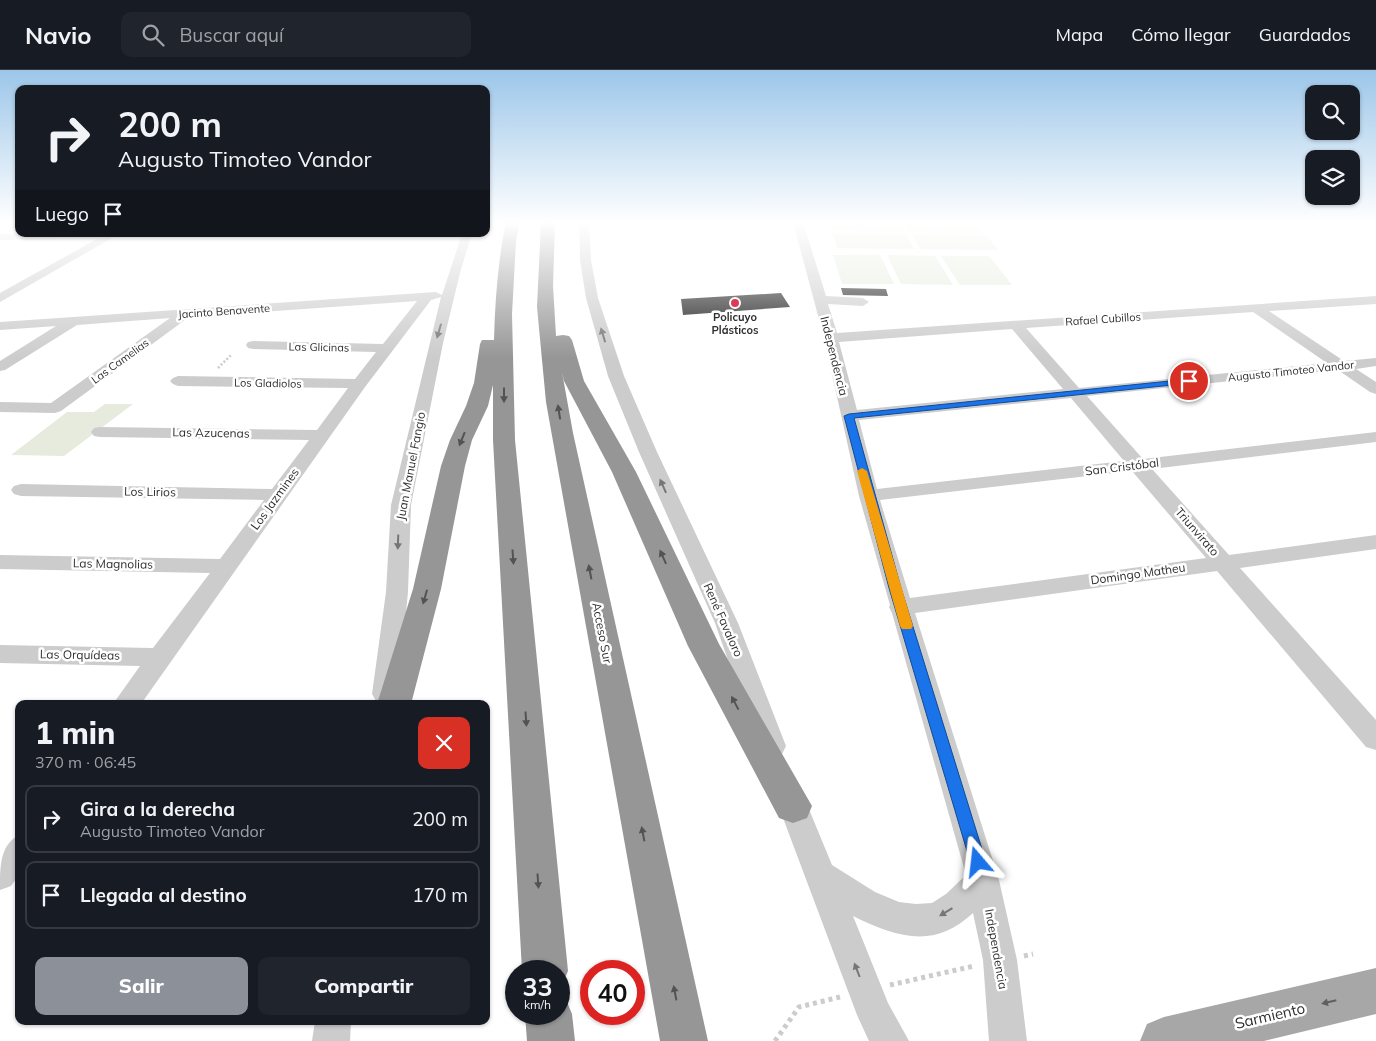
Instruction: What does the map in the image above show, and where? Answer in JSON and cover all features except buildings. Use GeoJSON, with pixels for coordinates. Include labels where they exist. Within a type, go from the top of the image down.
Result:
{"type":"FeatureCollection","features":[{"type":"Feature","properties":{"kind":"highway"},"geometry":{"type":"LineString","coordinates":[[395,700],[427,589],[453,466],[461,440],[484,383],[496,267]]}},
{"type":"Feature","properties":{"kind":"highway"},"geometry":{"type":"LineString","coordinates":[[508,267],[503,314],[504,440],[544,960]]}},
{"type":"Feature","properties":{"kind":"highway","name":"Acceso Sur"},"geometry":{"type":"LineString","coordinates":[[545,267],[545,309],[562,433],[684,1041]]}},
{"type":"Feature","properties":{"kind":"highway"},"geometry":{"type":"LineString","coordinates":[[557,267],[557,308],[565,354],[574,381],[624,472],[704,646],[793,806]]}},
{"type":"Feature","properties":{"kind":"highway"},"geometry":{"type":"LineString","coordinates":[[549,1025],[550,1041]]}},
{"type":"Feature","properties":{"kind":"main road","name":"Sarmiento"},"geometry":{"type":"LineString","coordinates":[[1182,1039],[1376,991]]}},
{"type":"Feature","properties":{"kind":"street"},"geometry":{"type":"LineString","coordinates":[[0,298],[55,267]]}},
{"type":"Feature","properties":{"kind":"street","name":"Juan Manuel Fangio"},"geometry":{"type":"LineString","coordinates":[[383,700],[396,592],[401,505],[436,343],[457,267]]}},
{"type":"Feature","properties":{"kind":"street","name":"René Favaloro"},"geometry":{"type":"LineString","coordinates":[[586,267],[588,284],[611,362],[634,421],[740,656],[793,806],[875,1022]]}},
{"type":"Feature","properties":{"kind":"street","name":"Independencia"},"geometry":{"type":"LineString","coordinates":[[810,267],[831,338],[869,496],[900,606],[983,880],[1000,960],[1008,1041]]}},
{"type":"Feature","properties":{"kind":"street"},"geometry":{"type":"LineString","coordinates":[[0,284],[28,283]]}},
{"type":"Feature","properties":{"kind":"street","name":"Jacinto Benavente"},"geometry":{"type":"LineString","coordinates":[[0,326],[448,295]]}},
{"type":"Feature","properties":{"kind":"street","name":"Los Jazmines"},"geometry":{"type":"LineString","coordinates":[[129,700],[385,348],[427,297]]}},
{"type":"Feature","properties":{"kind":"street"},"geometry":{"type":"LineString","coordinates":[[819,300],[863,302]]}},
{"type":"Feature","properties":{"kind":"street","name":"Rafael Cubillos"},"geometry":{"type":"LineString","coordinates":[[831,338],[1376,300]]}},
{"type":"Feature","properties":{"kind":"street"},"geometry":{"type":"LineString","coordinates":[[1256,308],[1376,389]]}},
{"type":"Feature","properties":{"kind":"street","name":"Las Camelias"},"geometry":{"type":"LineString","coordinates":[[0,407],[55,408],[186,314]]}},
{"type":"Feature","properties":{"kind":"street"},"geometry":{"type":"LineString","coordinates":[[0,367],[74,321]]}},
{"type":"Feature","properties":{"kind":"street","name":"Triunvirato"},"geometry":{"type":"LineString","coordinates":[[1016,325],[1376,740]]}},
{"type":"Feature","properties":{"kind":"street","name":"Las Glicinas"},"geometry":{"type":"LineString","coordinates":[[254,345],[385,348]]}},
{"type":"Feature","properties":{"kind":"street","name":"Augusto Timoteo Vandor"},"geometry":{"type":"LineString","coordinates":[[849,416],[1376,362]]}},
{"type":"Feature","properties":{"kind":"street","name":"Los Gladiolos"},"geometry":{"type":"LineString","coordinates":[[178,381],[359,384]]}},
{"type":"Feature","properties":{"kind":"street","name":"Las Azucenas"},"geometry":{"type":"LineString","coordinates":[[100,432],[322,434]]}},
{"type":"Feature","properties":{"kind":"street","name":"San Cristóbal"},"geometry":{"type":"LineString","coordinates":[[869,496],[1376,437]]}},
{"type":"Feature","properties":{"kind":"street","name":"Los Lirios"},"geometry":{"type":"LineString","coordinates":[[21,490],[279,494]]}},
{"type":"Feature","properties":{"kind":"street","name":"Domingo Matheu"},"geometry":{"type":"LineString","coordinates":[[900,606],[1376,542]]}},
{"type":"Feature","properties":{"kind":"street","name":"Las Magnolias"},"geometry":{"type":"LineString","coordinates":[[0,562],[227,566]]}},
{"type":"Feature","properties":{"kind":"street","name":"Las Orquídeas"},"geometry":{"type":"LineString","coordinates":[[0,654],[161,657]]}},
{"type":"Feature","properties":{"kind":"street"},"geometry":{"type":"LineString","coordinates":[[0,874],[15,854]]}},
{"type":"Feature","properties":{"kind":"street"},"geometry":{"type":"LineString","coordinates":[[819,874],[857,902],[903,920],[928,921],[949,912],[983,880]]}},
{"type":"Feature","properties":{"kind":"street"},"geometry":{"type":"LineString","coordinates":[[330,1041],[332,1025]]}},
{"type":"Feature","properties":{"kind":"path"},"geometry":{"type":"LineString","coordinates":[[775,1041],[799,1007],[875,1022],[1000,960],[1034,954]]}},
{"type":"Feature","properties":{"kind":"shaded area"},"geometry":{"type":"Polygon","coordinates":[[[837,267],[886,267],[894,284],[842,284],[837,267]]]}},
{"type":"Feature","properties":{"kind":"shaded area"},"geometry":{"type":"Polygon","coordinates":[[[893,267],[942,267],[953,285],[901,284],[893,267]]]}},
{"type":"Feature","properties":{"kind":"shaded area"},"geometry":{"type":"Polygon","coordinates":[[[948,267],[998,267],[1012,285],[960,285],[948,267]]]}},
{"type":"Feature","properties":{"kind":"shaded area"},"geometry":{"type":"Polygon","coordinates":[[[105,404],[133,404],[64,456],[11,455],[67,412],[94,412],[105,404]]]}},
{"type":"Feature","properties":{"kind":"slow traffic"},"geometry":{"type":"LineString","coordinates":[[862,471],[906,626]]}},
{"type":"Feature","properties":{"kind":"place","name":"Policuyo Plásticos"},"geometry":{"type":"Point","coordinates":[735,303]}},
{"type":"Feature","properties":{"kind":"route"},"geometry":{"type":"LineString","coordinates":[[978,862],[895,588],[849,416],[1189,381]]}}]}
